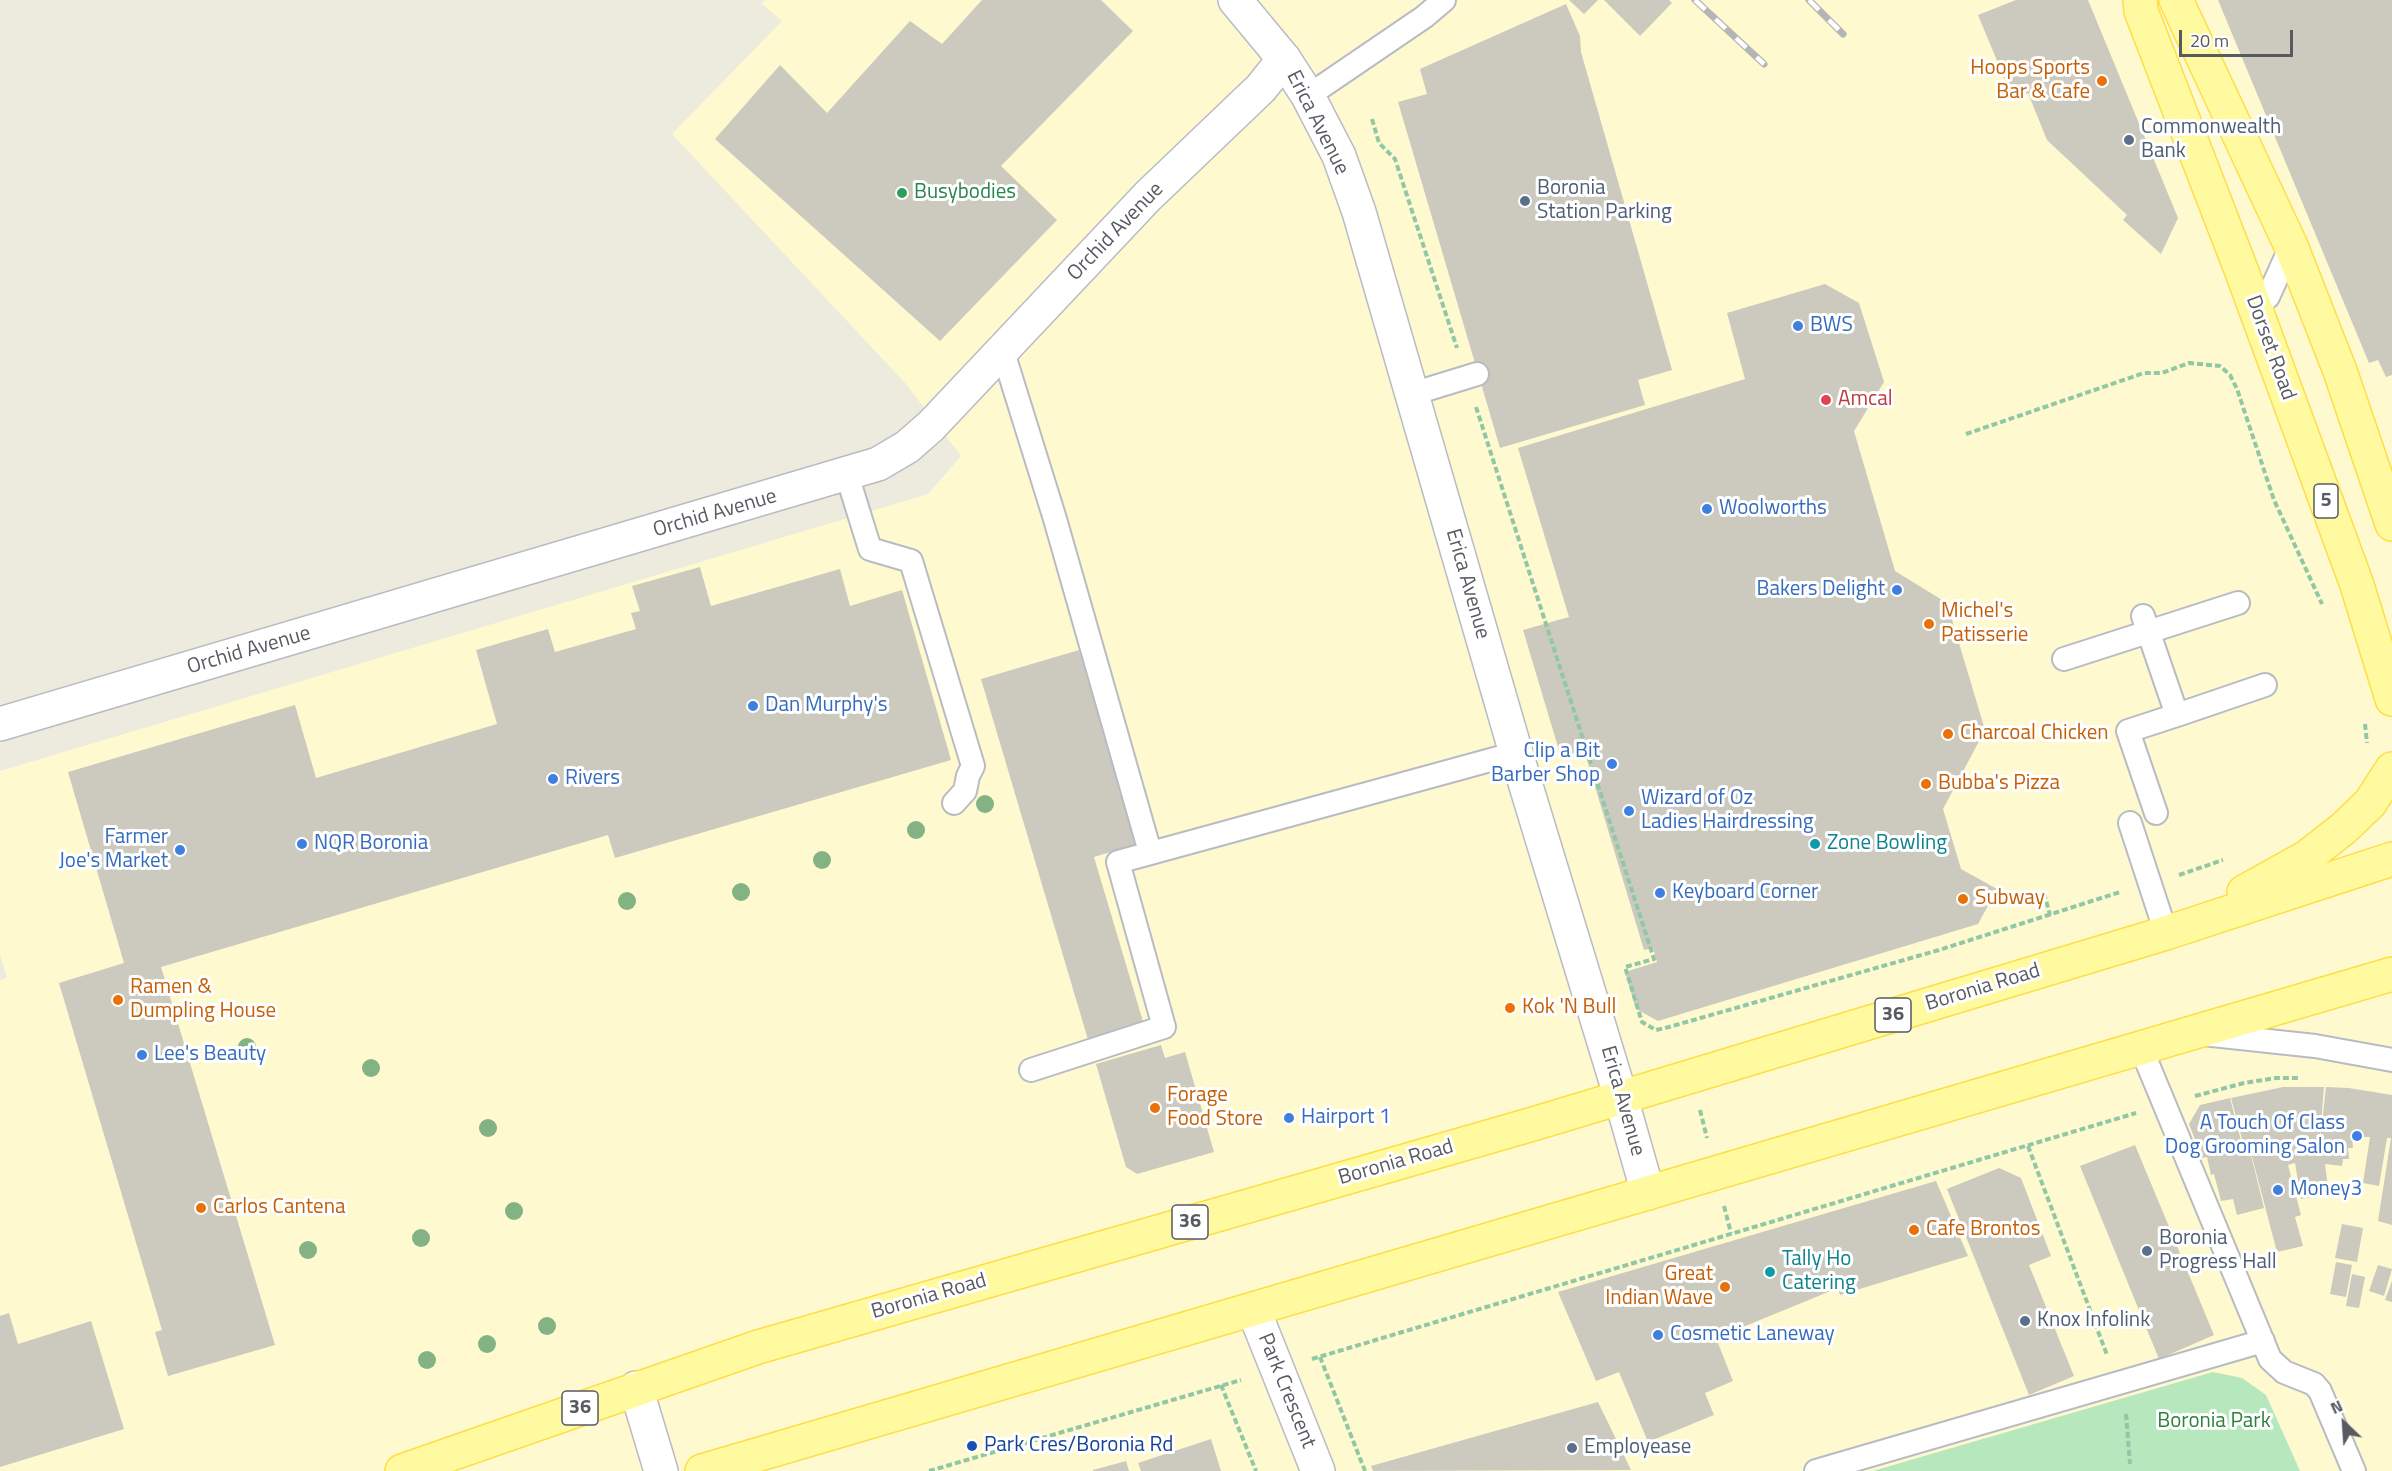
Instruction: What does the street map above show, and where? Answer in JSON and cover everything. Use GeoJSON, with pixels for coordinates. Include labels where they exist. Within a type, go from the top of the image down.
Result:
{"type":"FeatureCollection","features":[{"type":"Feature","properties":{"kind":"main road","name":"Dorset Road"},"geometry":{"type":"LineString","coordinates":[[2140,0],[2141,11],[2254,304],[2357,585],[2392,699]]}},
{"type":"Feature","properties":{"kind":"main road"},"geometry":{"type":"LineString","coordinates":[[2176,0],[2291,246],[2340,371],[2390,518]]}},
{"type":"Feature","properties":{"kind":"main road"},"geometry":{"type":"LineString","coordinates":[[2166,933],[2307,857],[2344,828],[2370,803],[2379,760]]}},
{"type":"Feature","properties":{"kind":"main road","name":"Boronia Road"},"geometry":{"type":"LineString","coordinates":[[402,1471],[758,1347],[1622,1098],[2166,933],[2392,859]]}},
{"type":"Feature","properties":{"kind":"main road"},"geometry":{"type":"LineString","coordinates":[[702,1471],[1254,1311],[1715,1173],[2392,975]]}},
{"type":"Feature","properties":{"kind":"street","name":"Erica Avenue"},"geometry":{"type":"LineString","coordinates":[[1235,0],[1284,59],[1308,96],[1339,156],[1359,212],[1516,753],[1622,1098],[1648,1193]]}},
{"type":"Feature","properties":{"kind":"street","name":"Orchid Avenue"},"geometry":{"type":"LineString","coordinates":[[0,724],[878,465],[907,447],[931,426],[1148,196],[1261,88],[1284,59]]}},
{"type":"Feature","properties":{"kind":"street","name":"Park Crescent"},"geometry":{"type":"LineString","coordinates":[[1254,1311],[1318,1471]]}},
{"type":"Feature","properties":{"kind":"street"},"geometry":{"type":"LineString","coordinates":[[636,1388],[661,1471]]}},
{"type":"Feature","properties":{"kind":"lane"},"geometry":{"type":"LineString","coordinates":[[1308,96],[1424,17],[1444,0]]}},
{"type":"Feature","properties":{"kind":"lane"},"geometry":{"type":"LineString","coordinates":[[2254,304],[2268,297],[2291,246]]}},
{"type":"Feature","properties":{"kind":"lane"},"geometry":{"type":"LineString","coordinates":[[1003,352],[1055,519],[1150,852]]}},
{"type":"Feature","properties":{"kind":"lane"},"geometry":{"type":"LineString","coordinates":[[1412,394],[1471,376]]}},
{"type":"Feature","properties":{"kind":"lane"},"geometry":{"type":"LineString","coordinates":[[847,475],[870,549],[911,561],[973,766],[965,790],[954,802]]}},
{"type":"Feature","properties":{"kind":"lane"},"geometry":{"type":"LineString","coordinates":[[2064,659],[2146,624],[2238,603]]}},
{"type":"Feature","properties":{"kind":"lane"},"geometry":{"type":"LineString","coordinates":[[2146,624],[2177,715]]}},
{"type":"Feature","properties":{"kind":"lane"},"geometry":{"type":"LineString","coordinates":[[2156,813],[2128,731],[2265,685]]}},
{"type":"Feature","properties":{"kind":"lane"},"geometry":{"type":"LineString","coordinates":[[1031,1070],[1164,1027],[1118,862],[1516,753]]}},
{"type":"Feature","properties":{"kind":"lane"},"geometry":{"type":"LineString","coordinates":[[2130,823],[2166,933]]}},
{"type":"Feature","properties":{"kind":"lane"},"geometry":{"type":"LineString","coordinates":[[2195,1034],[2315,1046],[2392,1060]]}},
{"type":"Feature","properties":{"kind":"lane"},"geometry":{"type":"LineString","coordinates":[[2141,1048],[2270,1359],[2284,1372],[2314,1384],[2320,1392],[2354,1471]]}},
{"type":"Feature","properties":{"kind":"lane"},"geometry":{"type":"LineString","coordinates":[[1816,1471],[2263,1341]]}},
{"type":"Feature","properties":{"kind":"path"},"geometry":{"type":"LineString","coordinates":[[1372,119],[1379,143],[1395,159],[1471,376],[1654,959],[1625,967],[1642,1022],[1656,1030],[1669,1027],[1939,950],[2227,858]]}},
{"type":"Feature","properties":{"kind":"path"},"geometry":{"type":"LineString","coordinates":[[1966,434],[2144,373],[2162,373],[2189,363],[2220,366],[2230,375],[2274,500],[2326,612]]}},
{"type":"Feature","properties":{"kind":"path"},"geometry":{"type":"LineString","coordinates":[[2364,718],[2368,735],[2379,760]]}},
{"type":"Feature","properties":{"kind":"path"},"geometry":{"type":"LineString","coordinates":[[2044,893],[2050,915]]}},
{"type":"Feature","properties":{"kind":"path"},"geometry":{"type":"LineString","coordinates":[[1687,1078],[1702,1116],[1731,1233]]}},
{"type":"Feature","properties":{"kind":"path"},"geometry":{"type":"LineString","coordinates":[[1312,1359],[2166,1104],[2244,1083],[2276,1078],[2310,1078]]}},
{"type":"Feature","properties":{"kind":"path"},"geometry":{"type":"LineString","coordinates":[[2028,1146],[2108,1359]]}},
{"type":"Feature","properties":{"kind":"path"},"geometry":{"type":"LineString","coordinates":[[1320,1357],[1365,1471]]}},
{"type":"Feature","properties":{"kind":"path"},"geometry":{"type":"LineString","coordinates":[[929,1471],[1241,1380]]}},
{"type":"Feature","properties":{"kind":"path"},"geometry":{"type":"LineString","coordinates":[[1221,1385],[1256,1471]]}},
{"type":"Feature","properties":{"kind":"path"},"geometry":{"type":"LineString","coordinates":[[2124,1407],[2130,1464]]}},
{"type":"Feature","properties":{"kind":"shaded area"},"geometry":{"type":"Polygon","coordinates":[[[766,0],[2392,0],[2392,1471],[2300,1471],[2266,1395],[2213,1372],[1873,1471],[0,1471],[0,980],[7,978],[0,955],[0,771],[928,494],[961,456],[906,384],[672,134],[782,21],[761,3],[766,0]]]}},
{"type":"Feature","properties":{"kind":"green space","name":"Boronia Park"},"geometry":{"type":"Polygon","coordinates":[[[2213,1372],[2242,1378],[2266,1395],[2300,1471],[1873,1471],[2213,1372]]]}},
{"type":"Feature","properties":{"kind":"building","name":"Busybodies"},"geometry":{"type":"Polygon","coordinates":[[[982,0],[1101,0],[1133,31],[1001,166],[1057,220],[940,341],[715,139],[780,65],[827,113],[910,21],[942,44],[982,0]]]}},
{"type":"Feature","properties":{"kind":"building"},"geometry":{"type":"Polygon","coordinates":[[[1569,0],[1598,0],[1584,14],[1569,0]]]}},
{"type":"Feature","properties":{"kind":"building"},"geometry":{"type":"Polygon","coordinates":[[[1604,0],[1669,0],[1672,3],[1640,36],[1604,0]]]}},
{"type":"Feature","properties":{"kind":"building"},"geometry":{"type":"Polygon","coordinates":[[[2016,0],[2088,0],[2178,218],[2161,254],[2123,220],[2127,215],[2047,140],[2028,93],[2013,99],[1978,15],[2016,0]]]}},
{"type":"Feature","properties":{"kind":"building"},"geometry":{"type":"Polygon","coordinates":[[[2218,0],[2392,0],[2392,375],[2386,377],[2378,360],[2369,363],[2218,0]]]}},
{"type":"Feature","properties":{"kind":"building","name":"Boronia Station Parking"},"geometry":{"type":"Polygon","coordinates":[[[1566,4],[1580,36],[1581,52],[1672,370],[1638,380],[1645,405],[1500,448],[1398,102],[1427,94],[1420,69],[1566,4]]]}},
{"type":"Feature","properties":{"kind":"building"},"geometry":{"type":"Polygon","coordinates":[[[1825,284],[1859,303],[1884,382],[1854,431],[1895,571],[1947,603],[1985,730],[1943,809],[1961,869],[1997,889],[1978,924],[1658,1021],[1636,1009],[1625,972],[1657,962],[1653,948],[1644,950],[1584,750],[1561,757],[1523,630],[1569,617],[1518,448],[1745,379],[1727,313],[1825,284]]]}},
{"type":"Feature","properties":{"kind":"building"},"geometry":{"type":"Polygon","coordinates":[[[700,567],[711,606],[840,569],[850,606],[902,590],[951,760],[615,858],[608,835],[161,967],[275,1345],[168,1376],[155,1332],[162,1330],[59,983],[124,963],[68,772],[295,705],[316,778],[497,724],[476,650],[548,629],[555,652],[636,629],[631,613],[640,611],[632,586],[700,567]]]}},
{"type":"Feature","properties":{"kind":"building"},"geometry":{"type":"Polygon","coordinates":[[[1079,650],[1137,844],[1094,857],[1144,1025],[1089,1043],[981,679],[1079,650]]]}},
{"type":"Feature","properties":{"kind":"building","name":"Forage Food Store"},"geometry":{"type":"Polygon","coordinates":[[[1161,1045],[1165,1058],[1185,1052],[1214,1152],[1137,1174],[1126,1167],[1096,1064],[1161,1045]]]}},
{"type":"Feature","properties":{"kind":"building"},"geometry":{"type":"Polygon","coordinates":[[[2283,1087],[2324,1087],[2319,1150],[2326,1087],[2392,1095],[2392,1225],[2378,1221],[2391,1138],[2387,1138],[2379,1186],[2363,1183],[2370,1137],[2352,1137],[2353,1148],[2348,1148],[2349,1159],[2343,1159],[2342,1166],[2325,1164],[2329,1195],[2301,1199],[2295,1163],[2288,1165],[2301,1215],[2295,1217],[2303,1246],[2277,1252],[2251,1153],[2246,1154],[2231,1098],[2283,1087]]]}},
{"type":"Feature","properties":{"kind":"building"},"geometry":{"type":"Polygon","coordinates":[[[2230,1098],[2245,1156],[2251,1155],[2264,1208],[2237,1215],[2233,1199],[2221,1201],[2207,1157],[2202,1158],[2189,1124],[2200,1105],[2230,1098]]]}},
{"type":"Feature","properties":{"kind":"building","name":"Boronia Progress Hall"},"geometry":{"type":"Polygon","coordinates":[[[2135,1145],[2214,1335],[2159,1359],[2080,1166],[2135,1145]]]}},
{"type":"Feature","properties":{"kind":"building","name":"Knox Infolink"},"geometry":{"type":"Polygon","coordinates":[[[1999,1168],[2021,1178],[2051,1256],[2029,1265],[2074,1376],[2029,1395],[1947,1189],[1999,1168]]]}},
{"type":"Feature","properties":{"kind":"building"},"geometry":{"type":"Polygon","coordinates":[[[1936,1181],[1968,1256],[1840,1295],[1838,1288],[1716,1338],[1733,1381],[1705,1393],[1714,1415],[1648,1442],[1619,1372],[1596,1381],[1558,1292],[1936,1181]]]}},
{"type":"Feature","properties":{"kind":"building"},"geometry":{"type":"Polygon","coordinates":[[[2342,1224],[2363,1228],[2357,1262],[2335,1258],[2342,1224]]]}},
{"type":"Feature","properties":{"kind":"building"},"geometry":{"type":"Polygon","coordinates":[[[2336,1262],[2352,1265],[2346,1297],[2330,1294],[2336,1262]]]}},
{"type":"Feature","properties":{"kind":"building"},"geometry":{"type":"Polygon","coordinates":[[[2378,1265],[2392,1269],[2384,1296],[2369,1291],[2378,1265]]]}},
{"type":"Feature","properties":{"kind":"building"},"geometry":{"type":"Polygon","coordinates":[[[2352,1274],[2365,1277],[2359,1308],[2346,1306],[2352,1274]]]}},
{"type":"Feature","properties":{"kind":"building"},"geometry":{"type":"Polygon","coordinates":[[[2392,1281],[2392,1302],[2385,1300],[2392,1281]]]}},
{"type":"Feature","properties":{"kind":"building"},"geometry":{"type":"Polygon","coordinates":[[[9,1313],[18,1344],[91,1321],[124,1429],[0,1467],[0,1316],[9,1313]]]}},
{"type":"Feature","properties":{"kind":"building"},"geometry":{"type":"Polygon","coordinates":[[[1598,1402],[1631,1470],[1373,1471],[1371,1466],[1598,1402]]]}},
{"type":"Feature","properties":{"kind":"building"},"geometry":{"type":"Polygon","coordinates":[[[1211,1439],[1221,1471],[1141,1471],[1138,1463],[1211,1439]]]}},
{"type":"Feature","properties":{"kind":"building"},"geometry":{"type":"Polygon","coordinates":[[[1126,1461],[1129,1471],[1093,1471],[1093,1470],[1126,1461]]]}},
{"type":"Feature","properties":{"kind":"railway"},"geometry":{"type":"LineString","coordinates":[[1695,0],[1764,64]]}},
{"type":"Feature","properties":{"kind":"railway"},"geometry":{"type":"LineString","coordinates":[[1809,0],[1843,34]]}},
{"type":"Feature","properties":{"kind":"place","name":"Hoops Sports Bar & Cafe"},"geometry":{"type":"Point","coordinates":[2102,81]}},
{"type":"Feature","properties":{"kind":"place","name":"Commonwealth Bank"},"geometry":{"type":"Point","coordinates":[2129,140]}},
{"type":"Feature","properties":{"kind":"place","name":"Busybodies"},"geometry":{"type":"Point","coordinates":[902,193]}},
{"type":"Feature","properties":{"kind":"place","name":"Boronia Station Parking"},"geometry":{"type":"Point","coordinates":[1525,201]}},
{"type":"Feature","properties":{"kind":"place","name":"BWS"},"geometry":{"type":"Point","coordinates":[1798,326]}},
{"type":"Feature","properties":{"kind":"place","name":"Amcal"},"geometry":{"type":"Point","coordinates":[1826,400]}},
{"type":"Feature","properties":{"kind":"place","name":"Woolworths"},"geometry":{"type":"Point","coordinates":[1707,509]}},
{"type":"Feature","properties":{"kind":"place","name":"Bakers Delight"},"geometry":{"type":"Point","coordinates":[1897,590]}},
{"type":"Feature","properties":{"kind":"place","name":"Michel's Patisserie"},"geometry":{"type":"Point","coordinates":[1929,624]}},
{"type":"Feature","properties":{"kind":"place","name":"Dan Murphy's"},"geometry":{"type":"Point","coordinates":[753,706]}},
{"type":"Feature","properties":{"kind":"place","name":"Charcoal Chicken"},"geometry":{"type":"Point","coordinates":[1948,734]}},
{"type":"Feature","properties":{"kind":"place","name":"Clip a Bit Barber Shop"},"geometry":{"type":"Point","coordinates":[1612,764]}},
{"type":"Feature","properties":{"kind":"place","name":"Rivers"},"geometry":{"type":"Point","coordinates":[553,779]}},
{"type":"Feature","properties":{"kind":"place","name":"Bubba's Pizza"},"geometry":{"type":"Point","coordinates":[1926,784]}},
{"type":"Feature","properties":{"kind":"place","name":"Wizard of Oz Ladies Hairdressing"},"geometry":{"type":"Point","coordinates":[1629,811]}},
{"type":"Feature","properties":{"kind":"place","name":"NQR Boronia"},"geometry":{"type":"Point","coordinates":[302,844]}},
{"type":"Feature","properties":{"kind":"place","name":"Zone Bowling"},"geometry":{"type":"Point","coordinates":[1815,844]}},
{"type":"Feature","properties":{"kind":"place","name":"Farmer Joe's Market"},"geometry":{"type":"Point","coordinates":[180,850]}},
{"type":"Feature","properties":{"kind":"place","name":"Keyboard Corner"},"geometry":{"type":"Point","coordinates":[1660,893]}},
{"type":"Feature","properties":{"kind":"place","name":"Subway"},"geometry":{"type":"Point","coordinates":[1963,899]}},
{"type":"Feature","properties":{"kind":"place","name":"Ramen & Dumpling House"},"geometry":{"type":"Point","coordinates":[118,1000]}},
{"type":"Feature","properties":{"kind":"place","name":"Kok 'N Bull"},"geometry":{"type":"Point","coordinates":[1510,1008]}},
{"type":"Feature","properties":{"kind":"place","name":"Lee's Beauty"},"geometry":{"type":"Point","coordinates":[142,1055]}},
{"type":"Feature","properties":{"kind":"place","name":"Forage Food Store"},"geometry":{"type":"Point","coordinates":[1155,1108]}},
{"type":"Feature","properties":{"kind":"place","name":"Hairport 1"},"geometry":{"type":"Point","coordinates":[1289,1118]}},
{"type":"Feature","properties":{"kind":"place","name":"A Touch Of Class Dog Grooming Salon"},"geometry":{"type":"Point","coordinates":[2357,1136]}},
{"type":"Feature","properties":{"kind":"place","name":"Money3"},"geometry":{"type":"Point","coordinates":[2278,1190]}},
{"type":"Feature","properties":{"kind":"place","name":"Carlos Cantena"},"geometry":{"type":"Point","coordinates":[201,1208]}},
{"type":"Feature","properties":{"kind":"place","name":"Cafe Brontos"},"geometry":{"type":"Point","coordinates":[1914,1230]}},
{"type":"Feature","properties":{"kind":"place","name":"Boronia Progress Hall"},"geometry":{"type":"Point","coordinates":[2147,1251]}},
{"type":"Feature","properties":{"kind":"place","name":"Tally Ho Catering"},"geometry":{"type":"Point","coordinates":[1770,1272]}},
{"type":"Feature","properties":{"kind":"place","name":"Great Indian Wave"},"geometry":{"type":"Point","coordinates":[1725,1287]}},
{"type":"Feature","properties":{"kind":"place","name":"Knox Infolink"},"geometry":{"type":"Point","coordinates":[2025,1321]}},
{"type":"Feature","properties":{"kind":"place","name":"Cosmetic Laneway"},"geometry":{"type":"Point","coordinates":[1658,1335]}},
{"type":"Feature","properties":{"kind":"place","name":"Park Cres/Boronia Rd"},"geometry":{"type":"Point","coordinates":[972,1446]}},
{"type":"Feature","properties":{"kind":"place","name":"Employease"},"geometry":{"type":"Point","coordinates":[1572,1448]}}]}
